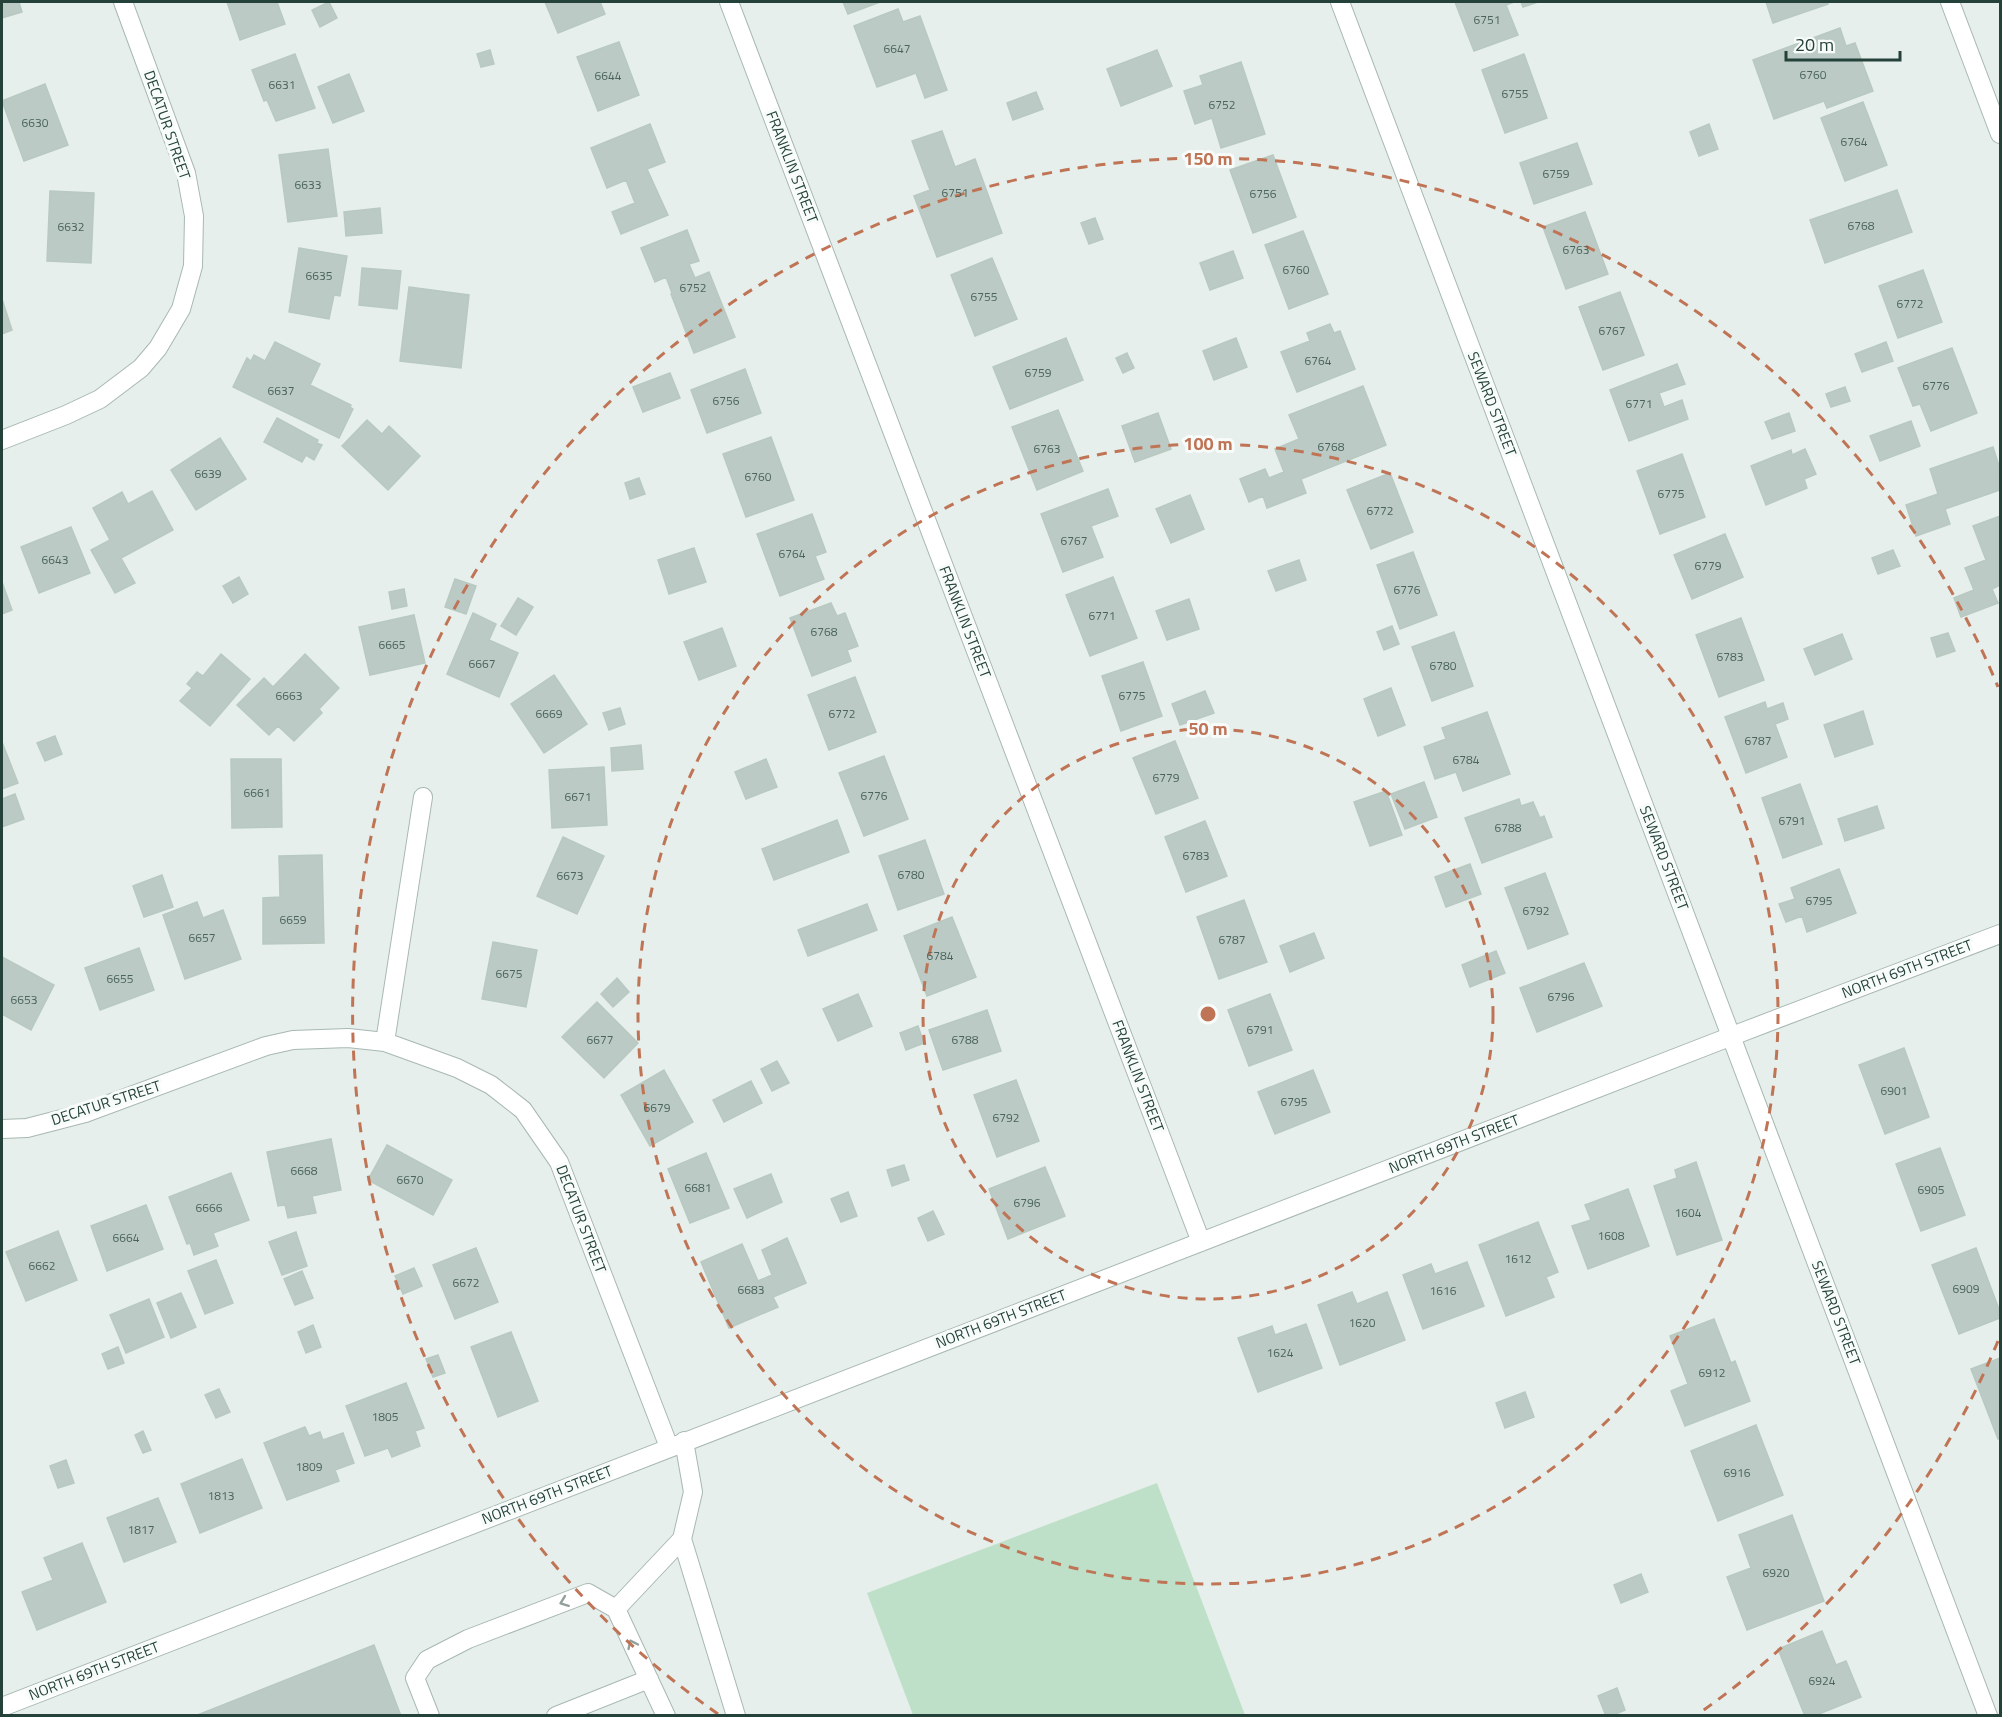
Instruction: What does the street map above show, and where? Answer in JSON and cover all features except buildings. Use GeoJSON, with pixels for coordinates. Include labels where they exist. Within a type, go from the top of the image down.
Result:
{"type":"FeatureCollection","features":[{"type":"Feature","properties":{"kind":"street","name":"DECATUR STREET"},"geometry":{"type":"LineString","coordinates":[[2,440],[100,399],[141,368],[158,348],[181,309],[193,266],[194,216],[186,173],[123,2]]}},
{"type":"Feature","properties":{"kind":"street","name":"FRANKLIN STREET"},"geometry":{"type":"LineString","coordinates":[[729,2],[1201,1242]]}},
{"type":"Feature","properties":{"kind":"street","name":"SEWARD STREET"},"geometry":{"type":"LineString","coordinates":[[1340,2],[1988,1716]]}},
{"type":"Feature","properties":{"kind":"street"},"geometry":{"type":"LineString","coordinates":[[1950,2],[2001,134]]}},
{"type":"Feature","properties":{"kind":"street"},"geometry":{"type":"LineString","coordinates":[[384,1042],[423,797]]}},
{"type":"Feature","properties":{"kind":"street","name":"NORTH 69TH STREET"},"geometry":{"type":"LineString","coordinates":[[2,1705],[2001,934]]}},
{"type":"Feature","properties":{"kind":"street","name":"DECATUR STREET"},"geometry":{"type":"LineString","coordinates":[[2,1130],[27,1128],[85,1113],[275,1044],[293,1040],[348,1038],[384,1042],[457,1068],[491,1085],[523,1110],[559,1162],[676,1444],[693,1492],[682,1539]]}},
{"type":"Feature","properties":{"kind":"street"},"geometry":{"type":"LineString","coordinates":[[616,1609],[682,1539],[736,1716]]}},
{"type":"Feature","properties":{"kind":"street"},"geometry":{"type":"LineString","coordinates":[[430,1716],[415,1678],[427,1660],[468,1639],[588,1593],[616,1609],[666,1716]]}},
{"type":"Feature","properties":{"kind":"street"},"geometry":{"type":"LineString","coordinates":[[556,1716],[648,1679]]}},
{"type":"Feature","properties":{"kind":"green space"},"geometry":{"type":"Polygon","coordinates":[[[1157,1483],[1245,1715],[913,1715],[867,1593],[1157,1483]]]}}]}
